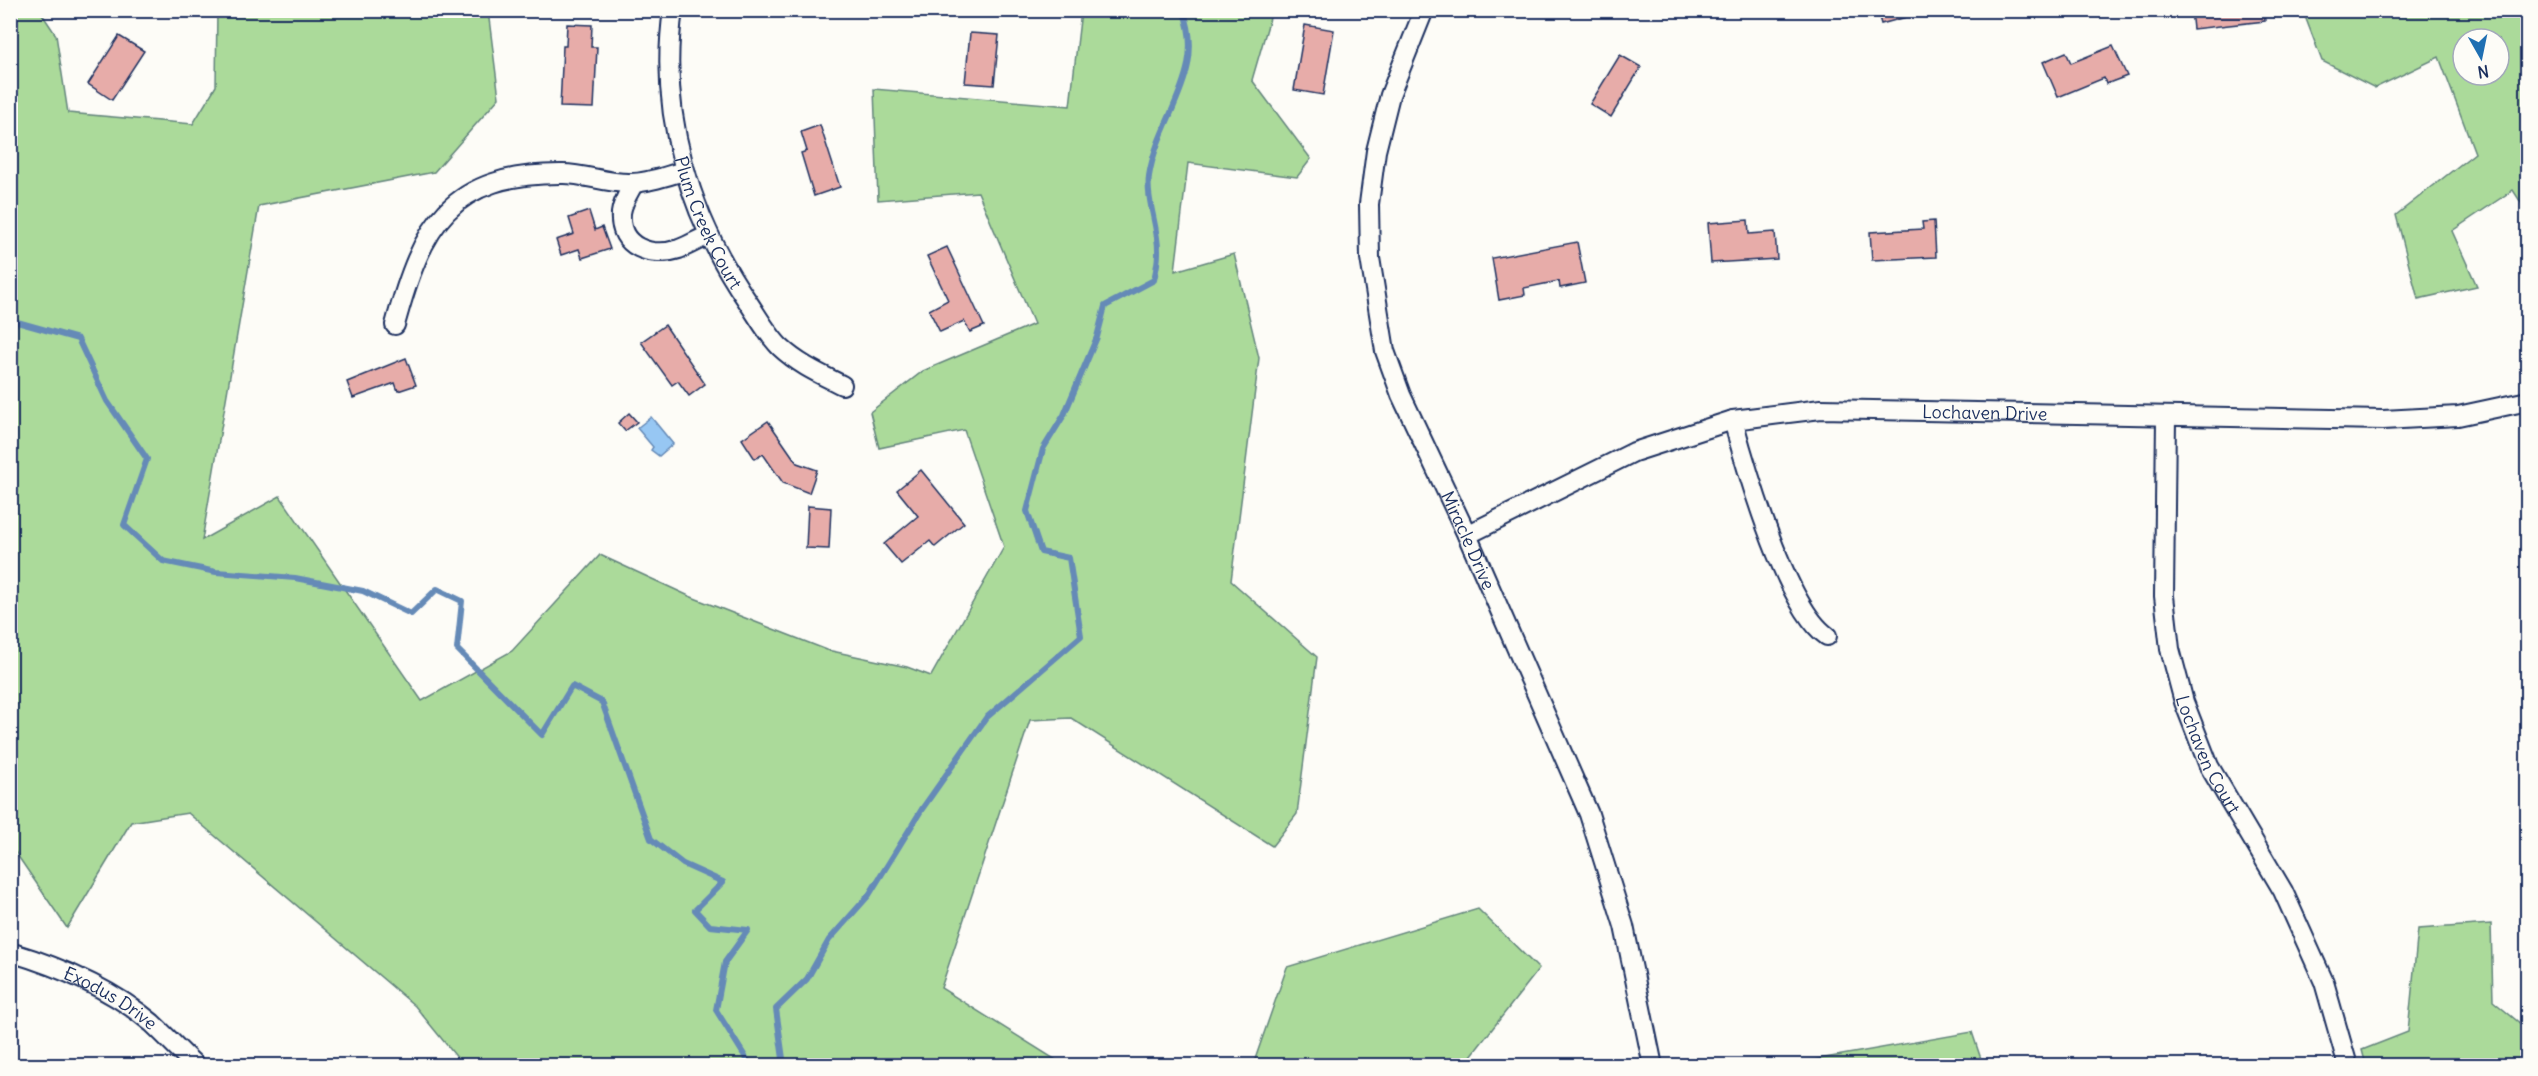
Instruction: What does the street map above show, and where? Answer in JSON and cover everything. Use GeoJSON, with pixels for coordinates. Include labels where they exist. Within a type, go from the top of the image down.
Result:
{"type":"FeatureCollection","features":[{"type":"Feature","properties":{"kind":"street","name":"Plum Creek Court"},"geometry":{"type":"LineString","coordinates":[[673,10],[670,32],[670,93],[680,153],[698,212],[724,267],[778,345],[796,361],[842,385]]}},
{"type":"Feature","properties":{"kind":"street","name":"Miracle Drive"},"geometry":{"type":"LineString","coordinates":[[1424,10],[1390,95],[1376,151],[1369,204],[1370,258],[1385,351],[1401,395],[1467,535],[1589,814],[1624,926],[1653,1065]]}},
{"type":"Feature","properties":{"kind":"street"},"geometry":{"type":"LineString","coordinates":[[395,325],[415,262],[432,228],[455,203],[479,187],[506,178],[565,174],[634,183],[685,171]]}},
{"type":"Feature","properties":{"kind":"street"},"geometry":{"type":"LineString","coordinates":[[634,183],[621,213],[625,237],[632,245],[642,251],[658,252],[678,249],[709,235]]}},
{"type":"Feature","properties":{"kind":"street","name":"Lochaven Drive"},"geometry":{"type":"LineString","coordinates":[[1467,535],[1634,452],[1733,420],[1821,409],[2166,418],[2383,420],[2458,416],[2528,401]]}},
{"type":"Feature","properties":{"kind":"street","name":"Lochaven Court"},"geometry":{"type":"LineString","coordinates":[[2166,418],[2164,596],[2170,649],[2184,702],[2210,766],[2283,891],[2324,982],[2348,1065]]}},
{"type":"Feature","properties":{"kind":"street"},"geometry":{"type":"LineString","coordinates":[[1733,420],[1747,470],[1782,567],[1815,627],[1827,636]]}},
{"type":"Feature","properties":{"kind":"street","name":"Exodus Drive"},"geometry":{"type":"LineString","coordinates":[[10,952],[53,965],[110,995],[151,1023],[196,1065]]}},
{"type":"Feature","properties":{"kind":"green space"},"geometry":{"type":"Polygon","coordinates":[[[10,11],[40,11],[56,35],[68,113],[193,124],[216,86],[217,11],[488,11],[499,98],[434,172],[259,206],[202,540],[280,496],[422,701],[512,651],[600,555],[689,596],[827,650],[907,667],[931,676],[1004,547],[964,430],[879,448],[870,412],[923,371],[1034,324],[978,192],[878,200],[874,89],[1070,106],[1081,11],[1272,11],[1252,80],[1311,159],[1297,177],[1188,163],[1175,271],[1234,254],[1259,358],[1231,581],[1317,657],[1297,814],[1272,846],[1071,718],[1030,720],[941,988],[1064,1065],[463,1065],[415,1006],[188,813],[131,822],[67,928],[11,846],[10,11]]]}},
{"type":"Feature","properties":{"kind":"green space"},"geometry":{"type":"Polygon","coordinates":[[[2303,11],[2527,11],[2527,212],[2513,190],[2452,231],[2477,286],[2418,299],[2396,215],[2475,153],[2439,57],[2375,88],[2322,61],[2303,11]]]}},
{"type":"Feature","properties":{"kind":"green space"},"geometry":{"type":"Polygon","coordinates":[[[1478,909],[1539,969],[1464,1065],[1253,1065],[1287,967],[1478,909]]]}},
{"type":"Feature","properties":{"kind":"green space"},"geometry":{"type":"Polygon","coordinates":[[[2491,924],[2493,1001],[2527,1029],[2527,1065],[2366,1065],[2362,1050],[2408,1032],[2418,929],[2491,924]]]}},
{"type":"Feature","properties":{"kind":"green space"},"geometry":{"type":"Polygon","coordinates":[[[1972,1032],[1983,1065],[1785,1065],[1972,1032]]]}},
{"type":"Feature","properties":{"kind":"water"},"geometry":{"type":"Polygon","coordinates":[[[651,417],[673,444],[659,456],[651,450],[653,447],[637,428],[651,417]]]}},
{"type":"Feature","properties":{"kind":"building"},"geometry":{"type":"Polygon","coordinates":[[[1877,10],[1913,10],[1914,15],[1881,24],[1877,10]]]}},
{"type":"Feature","properties":{"kind":"building"},"geometry":{"type":"Polygon","coordinates":[[[2191,10],[2264,10],[2265,21],[2193,29],[2191,10]]]}},
{"type":"Feature","properties":{"kind":"building"},"geometry":{"type":"Polygon","coordinates":[[[567,24],[592,25],[591,47],[597,47],[594,108],[560,107],[563,46],[566,46],[567,24]]]}},
{"type":"Feature","properties":{"kind":"building"},"geometry":{"type":"Polygon","coordinates":[[[1305,25],[1334,30],[1323,95],[1294,90],[1305,25]]]}},
{"type":"Feature","properties":{"kind":"building"},"geometry":{"type":"Polygon","coordinates":[[[970,33],[999,35],[994,85],[965,83],[970,33]]]}},
{"type":"Feature","properties":{"kind":"building"},"geometry":{"type":"Polygon","coordinates":[[[119,36],[144,51],[112,100],[88,84],[119,36]]]}},
{"type":"Feature","properties":{"kind":"building"},"geometry":{"type":"Polygon","coordinates":[[[2113,46],[2127,76],[2106,84],[2104,78],[2058,97],[2043,62],[2066,52],[2071,63],[2113,46]]]}},
{"type":"Feature","properties":{"kind":"building"},"geometry":{"type":"Polygon","coordinates":[[[1620,55],[1641,67],[1611,117],[1590,104],[1620,55]]]}},
{"type":"Feature","properties":{"kind":"building"},"geometry":{"type":"Polygon","coordinates":[[[820,125],[840,187],[814,196],[801,153],[807,151],[801,132],[820,125]]]}},
{"type":"Feature","properties":{"kind":"building"},"geometry":{"type":"Polygon","coordinates":[[[589,211],[595,230],[602,227],[610,249],[582,258],[579,249],[561,255],[556,240],[574,234],[569,218],[589,211]]]}},
{"type":"Feature","properties":{"kind":"building"},"geometry":{"type":"Polygon","coordinates":[[[1748,220],[1749,234],[1775,232],[1777,259],[1711,263],[1708,223],[1748,220]]]}},
{"type":"Feature","properties":{"kind":"building"},"geometry":{"type":"Polygon","coordinates":[[[1934,221],[1936,257],[1872,260],[1870,232],[1923,229],[1922,222],[1934,221]]]}},
{"type":"Feature","properties":{"kind":"building"},"geometry":{"type":"Polygon","coordinates":[[[1577,242],[1585,283],[1560,288],[1559,281],[1524,288],[1525,295],[1499,300],[1492,258],[1577,242]]]}},
{"type":"Feature","properties":{"kind":"building"},"geometry":{"type":"Polygon","coordinates":[[[947,247],[984,326],[970,332],[964,321],[940,332],[929,310],[948,300],[927,256],[947,247]]]}},
{"type":"Feature","properties":{"kind":"building"},"geometry":{"type":"Polygon","coordinates":[[[665,325],[705,384],[689,396],[678,381],[672,385],[641,342],[665,325]]]}},
{"type":"Feature","properties":{"kind":"building"},"geometry":{"type":"Polygon","coordinates":[[[406,358],[416,385],[398,391],[395,383],[353,398],[347,382],[406,358]]]}},
{"type":"Feature","properties":{"kind":"building"},"geometry":{"type":"Polygon","coordinates":[[[629,413],[637,422],[625,431],[618,423],[629,413]]]}},
{"type":"Feature","properties":{"kind":"building"},"geometry":{"type":"Polygon","coordinates":[[[768,421],[797,463],[817,470],[809,493],[783,483],[763,454],[755,459],[742,439],[768,421]]]}},
{"type":"Feature","properties":{"kind":"building"},"geometry":{"type":"Polygon","coordinates":[[[921,470],[964,523],[935,547],[930,541],[901,564],[884,544],[918,516],[897,490],[921,470]]]}},
{"type":"Feature","properties":{"kind":"building"},"geometry":{"type":"Polygon","coordinates":[[[808,506],[831,508],[829,549],[806,548],[808,506]]]}},
{"type":"Feature","properties":{"kind":"waterway"},"geometry":{"type":"LineString","coordinates":[[784,1066],[776,1009],[807,979],[829,940],[869,895],[922,809],[986,718],[1081,636],[1069,558],[1041,552],[1027,511],[1043,449],[1064,415],[1097,337],[1105,306],[1154,280],[1158,244],[1149,195],[1149,176],[1154,155],[1186,75],[1190,54],[1189,33],[1183,10]]}},
{"type":"Feature","properties":{"kind":"waterway"},"geometry":{"type":"LineString","coordinates":[[10,320],[78,339],[107,401],[147,459],[124,525],[163,561],[216,572],[295,578],[363,591],[411,614],[437,589],[462,601],[457,649],[542,735],[572,686],[602,702],[651,839],[683,864],[723,882],[695,910],[710,926],[748,930],[725,962],[716,1010],[751,1066]]}}]}
